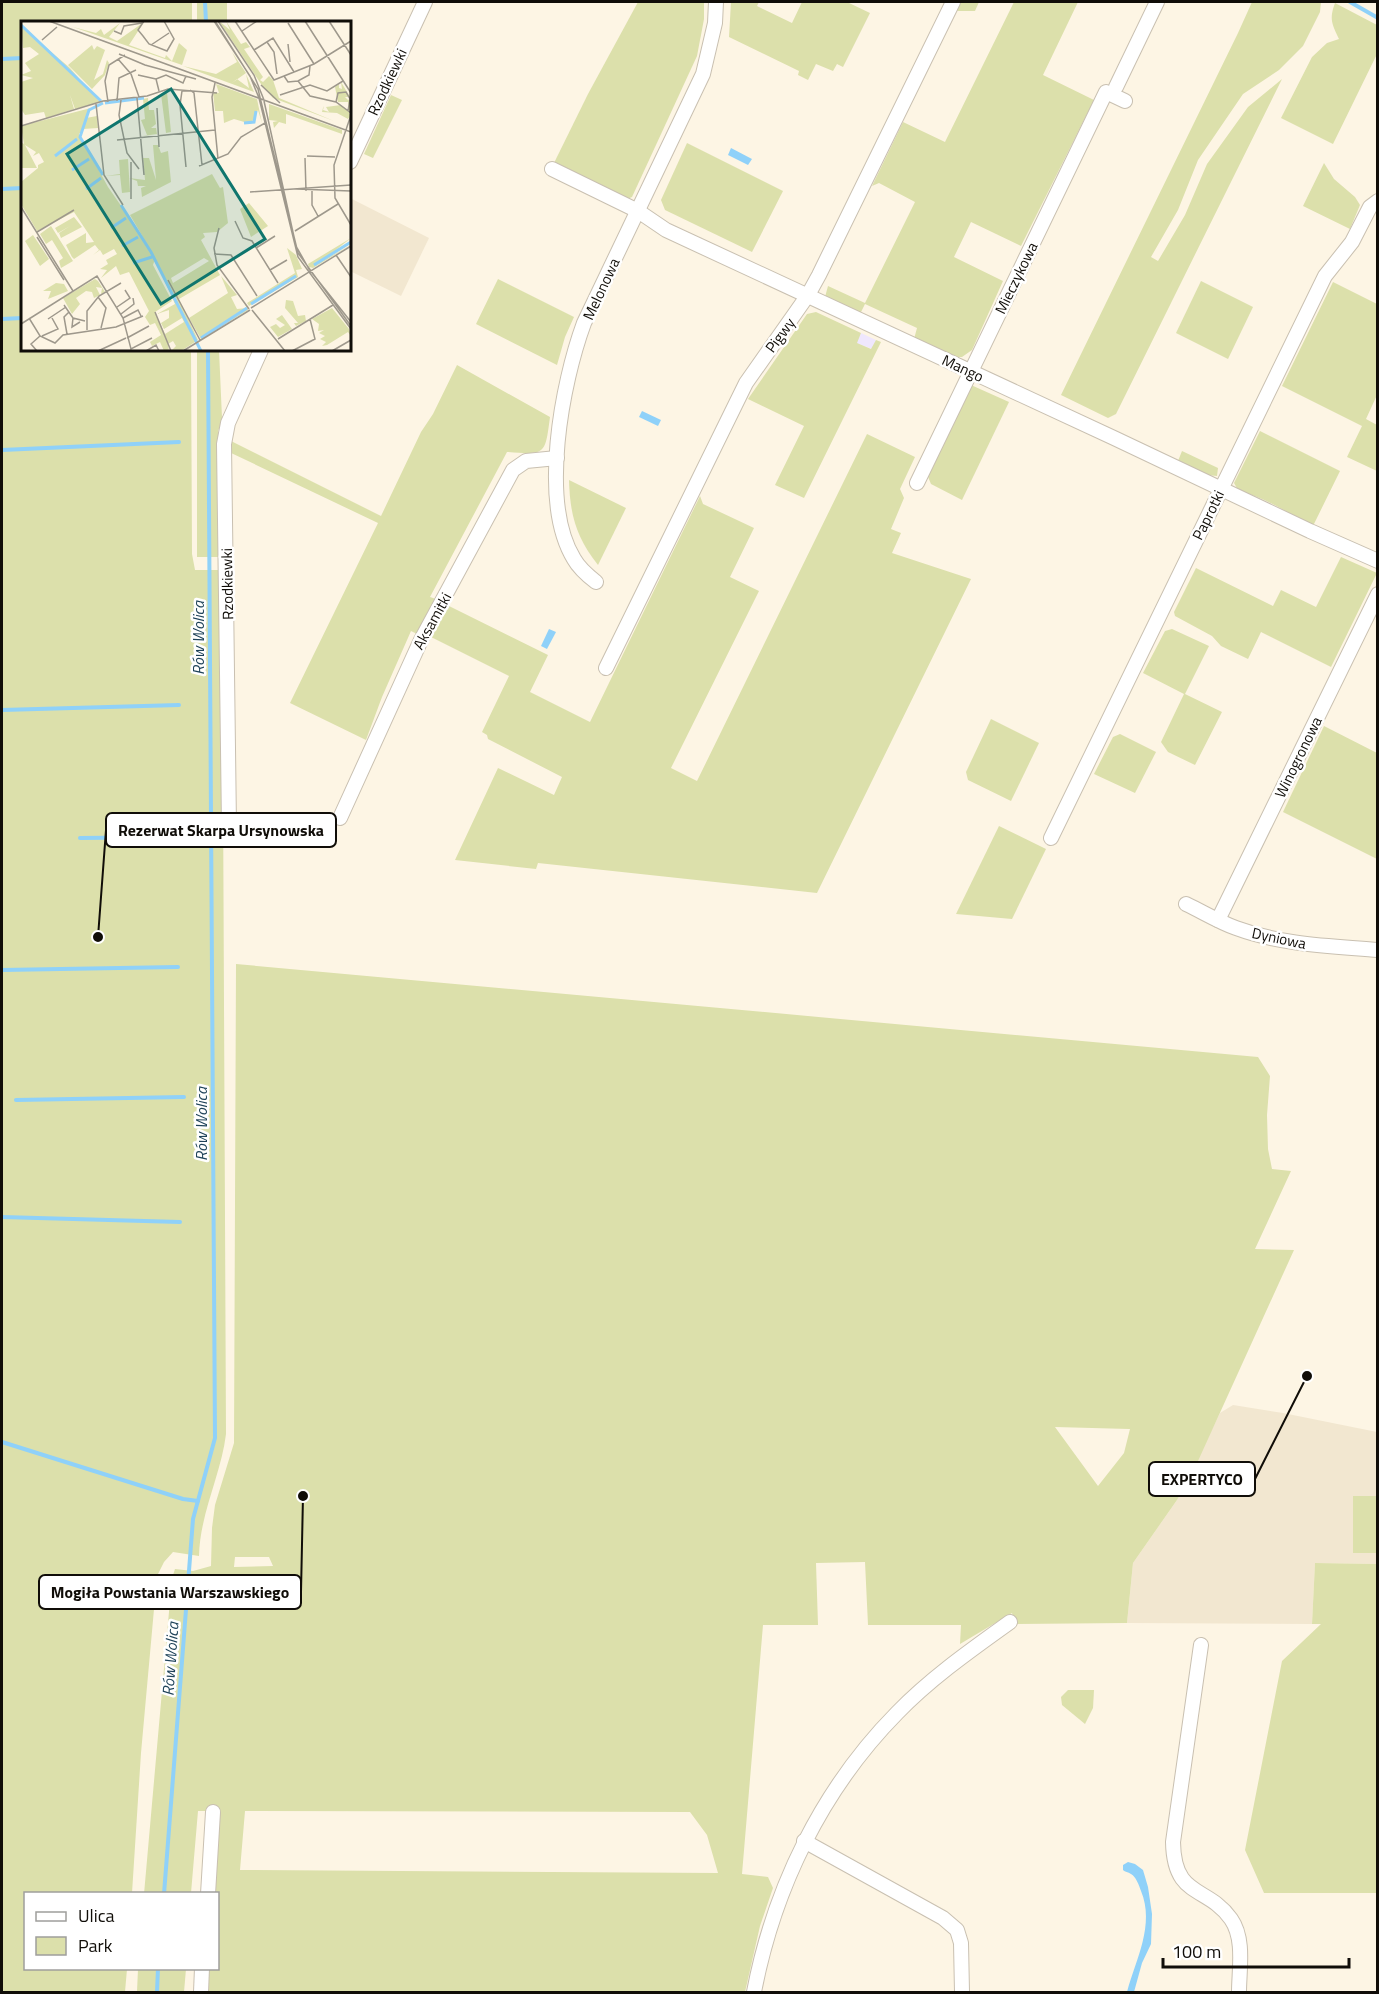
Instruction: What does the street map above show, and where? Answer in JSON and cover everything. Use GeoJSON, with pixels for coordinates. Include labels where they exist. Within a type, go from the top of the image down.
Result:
{"type":"FeatureCollection","features":[{"type":"Feature","properties":{"kind":"street","name":"Rzodkiewki"},"geometry":{"type":"LineString","coordinates":[[351,160],[425,2]]}},
{"type":"Feature","properties":{"kind":"street","name":"Melonowa"},"geometry":{"type":"LineString","coordinates":[[596,582],[585,573],[569,550],[562,531],[557,498],[557,458],[574,351],[584,323],[703,74],[715,23],[716,2]]}},
{"type":"Feature","properties":{"kind":"street","name":"Pigwy"},"geometry":{"type":"LineString","coordinates":[[606,668],[746,383],[808,295],[953,2]]}},
{"type":"Feature","properties":{"kind":"street"},"geometry":{"type":"LineString","coordinates":[[1116,87],[1157,2]]}},
{"type":"Feature","properties":{"kind":"street","name":"Mieczykowa"},"geometry":{"type":"LineString","coordinates":[[916,483],[1106,92],[1125,101]]}},
{"type":"Feature","properties":{"kind":"street","name":"Mango"},"geometry":{"type":"LineString","coordinates":[[552,169],[638,211],[666,230],[1377,561]]}},
{"type":"Feature","properties":{"kind":"street","name":"Paprotki"},"geometry":{"type":"LineString","coordinates":[[1051,838],[1325,276],[1352,242],[1370,207],[1377,201]]}},
{"type":"Feature","properties":{"kind":"street","name":"Rzodkiewki"},"geometry":{"type":"LineString","coordinates":[[230,825],[224,444],[228,423],[261,351]]}},
{"type":"Feature","properties":{"kind":"street","name":"Aksamitki"},"geometry":{"type":"LineString","coordinates":[[339,818],[419,645],[513,470],[526,461],[557,458]]}},
{"type":"Feature","properties":{"kind":"street","name":"Winogronowa"},"geometry":{"type":"LineString","coordinates":[[1218,920],[1377,594]]}},
{"type":"Feature","properties":{"kind":"street","name":"Dyniowa"},"geometry":{"type":"LineString","coordinates":[[1186,904],[1237,928],[1287,942],[1377,950]]}},
{"type":"Feature","properties":{"kind":"street"},"geometry":{"type":"LineString","coordinates":[[754,1992],[760,1962],[777,1906],[804,1841],[844,1779],[870,1743],[897,1713],[959,1659],[1010,1622]]}},
{"type":"Feature","properties":{"kind":"street"},"geometry":{"type":"LineString","coordinates":[[1201,1645],[1173,1842],[1173,1857],[1180,1878],[1196,1893],[1213,1901],[1232,1920],[1239,1938],[1239,1992]]}},
{"type":"Feature","properties":{"kind":"street"},"geometry":{"type":"LineString","coordinates":[[207,1892],[213,1812]]}},
{"type":"Feature","properties":{"kind":"street"},"geometry":{"type":"LineString","coordinates":[[804,1841],[943,1918],[957,1930],[962,1943],[962,1992]]}},
{"type":"Feature","properties":{"kind":"street"},"geometry":{"type":"LineString","coordinates":[[201,1992],[202,1970]]}},
{"type":"Feature","properties":{"kind":"shaded area"},"geometry":{"type":"Polygon","coordinates":[[[351,199],[429,238],[401,296],[351,271],[351,199]]]}},
{"type":"Feature","properties":{"kind":"shaded area"},"geometry":{"type":"Polygon","coordinates":[[[861,333],[876,340],[872,349],[856,343],[861,333]]]}},
{"type":"Feature","properties":{"kind":"shaded area"},"geometry":{"type":"Polygon","coordinates":[[[1233,1405],[1377,1432],[1377,1564],[1315,1563],[1312,1624],[1127,1623],[1133,1563],[1177,1500],[1220,1413],[1233,1405]]]}},
{"type":"Feature","properties":{"kind":"green space"},"geometry":{"type":"Polygon","coordinates":[[[2,2],[192,2],[192,21],[21,21],[21,351],[191,351],[192,554],[195,570],[222,570],[226,1434],[203,1525],[199,1556],[173,1552],[164,1562],[157,1576],[141,1753],[132,1892],[24,1892],[24,1970],[127,1970],[125,1992],[2,1992],[2,2]]]}},
{"type":"Feature","properties":{"kind":"green space"},"geometry":{"type":"Polygon","coordinates":[[[197,2],[227,2],[227,21],[197,21],[197,2]]]}},
{"type":"Feature","properties":{"kind":"green space"},"geometry":{"type":"Polygon","coordinates":[[[638,2],[704,2],[704,19],[697,56],[632,197],[625,200],[554,163],[638,2]]]}},
{"type":"Feature","properties":{"kind":"green space"},"geometry":{"type":"Polygon","coordinates":[[[731,2],[759,2],[757,6],[792,23],[802,2],[847,2],[870,13],[843,67],[837,64],[833,71],[816,64],[808,80],[798,75],[799,71],[729,37],[731,2]]]}},
{"type":"Feature","properties":{"kind":"green space"},"geometry":{"type":"Polygon","coordinates":[[[958,2],[979,2],[975,11],[958,11],[954,9],[958,2]]]}},
{"type":"Feature","properties":{"kind":"green space"},"geometry":{"type":"Polygon","coordinates":[[[1014,2],[1078,2],[1043,75],[1094,100],[1021,246],[971,222],[954,257],[1003,281],[972,350],[962,357],[952,357],[914,339],[917,328],[865,304],[860,314],[825,297],[828,286],[865,303],[915,202],[879,183],[872,186],[903,122],[945,142],[1014,2]]]}},
{"type":"Feature","properties":{"kind":"green space"},"geometry":{"type":"Polygon","coordinates":[[[1252,2],[1321,2],[1320,12],[1303,46],[1279,70],[1243,94],[1198,160],[1178,210],[1151,257],[1158,261],[1185,215],[1207,164],[1248,107],[1282,79],[1116,414],[1108,418],[1061,395],[1252,2]]]}},
{"type":"Feature","properties":{"kind":"green space"},"geometry":{"type":"Polygon","coordinates":[[[1335,3],[1377,25],[1377,54],[1333,144],[1281,118],[1312,57],[1327,43],[1339,39],[1332,21],[1335,3]]]}},
{"type":"Feature","properties":{"kind":"green space"},"geometry":{"type":"Polygon","coordinates":[[[391,95],[402,100],[373,158],[364,154],[391,95]]]}},
{"type":"Feature","properties":{"kind":"green space"},"geometry":{"type":"Polygon","coordinates":[[[687,143],[783,191],[752,252],[665,210],[661,200],[687,143]]]}},
{"type":"Feature","properties":{"kind":"green space"},"geometry":{"type":"Polygon","coordinates":[[[1324,163],[1334,179],[1355,197],[1360,205],[1350,229],[1303,206],[1324,163]]]}},
{"type":"Feature","properties":{"kind":"green space"},"geometry":{"type":"Polygon","coordinates":[[[498,279],[574,317],[565,337],[557,365],[476,324],[498,279]]]}},
{"type":"Feature","properties":{"kind":"green space"},"geometry":{"type":"Polygon","coordinates":[[[1201,281],[1253,307],[1228,359],[1176,333],[1201,281]]]}},
{"type":"Feature","properties":{"kind":"green space"},"geometry":{"type":"Polygon","coordinates":[[[1333,282],[1377,304],[1377,395],[1366,419],[1377,425],[1377,471],[1347,457],[1362,426],[1282,386],[1333,282]]]}},
{"type":"Feature","properties":{"kind":"green space"},"geometry":{"type":"Polygon","coordinates":[[[816,312],[861,333],[857,343],[871,349],[876,340],[881,342],[804,498],[775,485],[804,426],[748,399],[807,314],[816,312]]]}},
{"type":"Feature","properties":{"kind":"green space"},"geometry":{"type":"Polygon","coordinates":[[[197,351],[219,351],[222,418],[218,431],[220,557],[197,557],[197,351]]]}},
{"type":"Feature","properties":{"kind":"green space"},"geometry":{"type":"Polygon","coordinates":[[[457,365],[550,417],[547,439],[541,450],[536,452],[507,452],[430,597],[436,599],[419,635],[411,631],[366,740],[290,703],[378,523],[229,452],[231,441],[381,516],[421,432],[433,414],[457,365]]]}},
{"type":"Feature","properties":{"kind":"green space"},"geometry":{"type":"Polygon","coordinates":[[[971,385],[1009,402],[962,500],[931,484],[926,472],[971,385]]]}},
{"type":"Feature","properties":{"kind":"green space"},"geometry":{"type":"Polygon","coordinates":[[[1260,431],[1340,471],[1312,528],[1276,506],[1238,490],[1234,483],[1260,431]]]}},
{"type":"Feature","properties":{"kind":"green space"},"geometry":{"type":"Polygon","coordinates":[[[867,434],[915,457],[900,489],[904,498],[891,529],[901,533],[892,553],[971,579],[817,893],[538,863],[536,869],[455,860],[498,768],[554,795],[562,777],[488,739],[487,735],[482,732],[509,676],[431,637],[449,606],[548,655],[530,692],[590,722],[700,496],[703,504],[754,528],[730,577],[759,591],[671,768],[697,781],[867,434]]]}},
{"type":"Feature","properties":{"kind":"green space"},"geometry":{"type":"Polygon","coordinates":[[[1182,451],[1218,468],[1217,476],[1207,475],[1178,461],[1182,451]]]}},
{"type":"Feature","properties":{"kind":"green space"},"geometry":{"type":"Polygon","coordinates":[[[569,480],[626,508],[598,565],[579,535],[571,504],[569,480]]]}},
{"type":"Feature","properties":{"kind":"green space"},"geometry":{"type":"Polygon","coordinates":[[[1341,557],[1377,573],[1331,667],[1261,632],[1248,659],[1221,646],[1212,636],[1175,616],[1174,612],[1196,568],[1273,606],[1281,590],[1316,607],[1341,557]]]}},
{"type":"Feature","properties":{"kind":"green space"},"geometry":{"type":"Polygon","coordinates":[[[1172,629],[1209,646],[1185,694],[1222,712],[1195,765],[1168,752],[1161,742],[1184,694],[1143,673],[1165,631],[1172,629]]]}},
{"type":"Feature","properties":{"kind":"green space"},"geometry":{"type":"Polygon","coordinates":[[[991,719],[1039,743],[1011,801],[968,780],[966,772],[991,719]]]}},
{"type":"Feature","properties":{"kind":"green space"},"geometry":{"type":"Polygon","coordinates":[[[1324,726],[1377,753],[1377,859],[1283,812],[1324,726]]]}},
{"type":"Feature","properties":{"kind":"green space"},"geometry":{"type":"Polygon","coordinates":[[[1120,734],[1156,752],[1135,793],[1094,774],[1113,737],[1120,734]]]}},
{"type":"Feature","properties":{"kind":"green space"},"geometry":{"type":"Polygon","coordinates":[[[233,814],[324,820],[320,826],[315,827],[271,826],[247,822],[238,819],[233,814]]]}},
{"type":"Feature","properties":{"kind":"green space"},"geometry":{"type":"Polygon","coordinates":[[[999,826],[1046,849],[1012,919],[956,914],[999,826]]]}},
{"type":"Feature","properties":{"kind":"green space"},"geometry":{"type":"Polygon","coordinates":[[[236,964],[1258,1057],[1270,1076],[1267,1115],[1268,1149],[1272,1169],[1291,1171],[1255,1249],[1294,1250],[1193,1472],[1177,1500],[1133,1563],[1127,1623],[1015,1624],[1012,1613],[960,1644],[961,1625],[868,1625],[865,1562],[816,1563],[818,1625],[763,1625],[742,1874],[768,1877],[773,1888],[760,1926],[745,1992],[207,1992],[208,1970],[219,1970],[219,1892],[213,1892],[219,1811],[198,1811],[191,1892],[144,1892],[172,1578],[175,1569],[193,1571],[211,1566],[215,1505],[234,1443],[236,964]],[[1055,1427],[1098,1486],[1124,1453],[1129,1429],[1055,1427]],[[235,1557],[234,1567],[273,1566],[269,1557],[235,1557]],[[245,1811],[240,1870],[718,1873],[707,1835],[690,1812],[245,1811]]]}},
{"type":"Feature","properties":{"kind":"green space"},"geometry":{"type":"Polygon","coordinates":[[[1353,1496],[1377,1496],[1377,1553],[1353,1553],[1353,1496]]]}},
{"type":"Feature","properties":{"kind":"green space"},"geometry":{"type":"Polygon","coordinates":[[[1315,1563],[1377,1564],[1377,1893],[1264,1893],[1245,1850],[1282,1661],[1321,1624],[1312,1624],[1315,1563]]]}},
{"type":"Feature","properties":{"kind":"green space"},"geometry":{"type":"Polygon","coordinates":[[[1068,1690],[1094,1690],[1093,1708],[1085,1724],[1062,1705],[1061,1697],[1068,1690]]]}},
{"type":"Feature","properties":{"kind":"green space"},"geometry":{"type":"Polygon","coordinates":[[[138,1970],[186,1970],[184,1992],[137,1992],[138,1970]]]}},
{"type":"Feature","properties":{"kind":"water"},"geometry":{"type":"Polygon","coordinates":[[[731,148],[752,159],[748,165],[728,155],[731,148]]]}},
{"type":"Feature","properties":{"kind":"water"},"geometry":{"type":"Polygon","coordinates":[[[642,411],[661,420],[658,426],[639,417],[642,411]]]}},
{"type":"Feature","properties":{"kind":"water"},"geometry":{"type":"Polygon","coordinates":[[[549,629],[556,632],[547,649],[541,646],[549,629]]]}},
{"type":"Feature","properties":{"kind":"water"},"geometry":{"type":"Polygon","coordinates":[[[1128,1862],[1143,1870],[1152,1914],[1151,1944],[1142,1963],[1134,1992],[1127,1992],[1143,1942],[1146,1916],[1145,1904],[1137,1881],[1133,1875],[1123,1870],[1123,1865],[1128,1862]]]}},
{"type":"Feature","properties":{"kind":"waterway","name":"Rów Wolica"},"geometry":{"type":"LineString","coordinates":[[205,2],[206,21]]}},
{"type":"Feature","properties":{"kind":"waterway"},"geometry":{"type":"LineString","coordinates":[[1350,2],[1378,18]]}},
{"type":"Feature","properties":{"kind":"waterway"},"geometry":{"type":"LineString","coordinates":[[2,59],[21,58]]}},
{"type":"Feature","properties":{"kind":"waterway"},"geometry":{"type":"LineString","coordinates":[[2,189],[21,188]]}},
{"type":"Feature","properties":{"kind":"waterway"},"geometry":{"type":"LineString","coordinates":[[2,319],[21,318]]}},
{"type":"Feature","properties":{"kind":"waterway","name":"Rów Wolica"},"geometry":{"type":"LineString","coordinates":[[164,1892],[193,1519],[215,1438],[208,351]]}},
{"type":"Feature","properties":{"kind":"waterway"},"geometry":{"type":"LineString","coordinates":[[2,450],[179,442]]}},
{"type":"Feature","properties":{"kind":"waterway"},"geometry":{"type":"LineString","coordinates":[[2,710],[179,705]]}},
{"type":"Feature","properties":{"kind":"waterway"},"geometry":{"type":"LineString","coordinates":[[80,838],[180,837]]}},
{"type":"Feature","properties":{"kind":"waterway"},"geometry":{"type":"LineString","coordinates":[[2,970],[178,967]]}},
{"type":"Feature","properties":{"kind":"waterway"},"geometry":{"type":"LineString","coordinates":[[16,1100],[184,1097]]}},
{"type":"Feature","properties":{"kind":"waterway"},"geometry":{"type":"LineString","coordinates":[[2,1217],[180,1222]]}},
{"type":"Feature","properties":{"kind":"waterway"},"geometry":{"type":"LineString","coordinates":[[2,1442],[183,1499],[198,1501]]}},
{"type":"Feature","properties":{"kind":"waterway","name":"Rów Wolica"},"geometry":{"type":"LineString","coordinates":[[157,1992],[158,1970]]}},
{"type":"Feature","properties":{"kind":"place","name":"Rezerwat Skarpa Ursynowska"},"geometry":{"type":"Point","coordinates":[98,937]}},
{"type":"Feature","properties":{"kind":"place","name":"EXPERTYCO"},"geometry":{"type":"Point","coordinates":[1307,1376]}},
{"type":"Feature","properties":{"kind":"place","name":"Mogiła Powstania Warszawskiego"},"geometry":{"type":"Point","coordinates":[303,1496]}}]}
